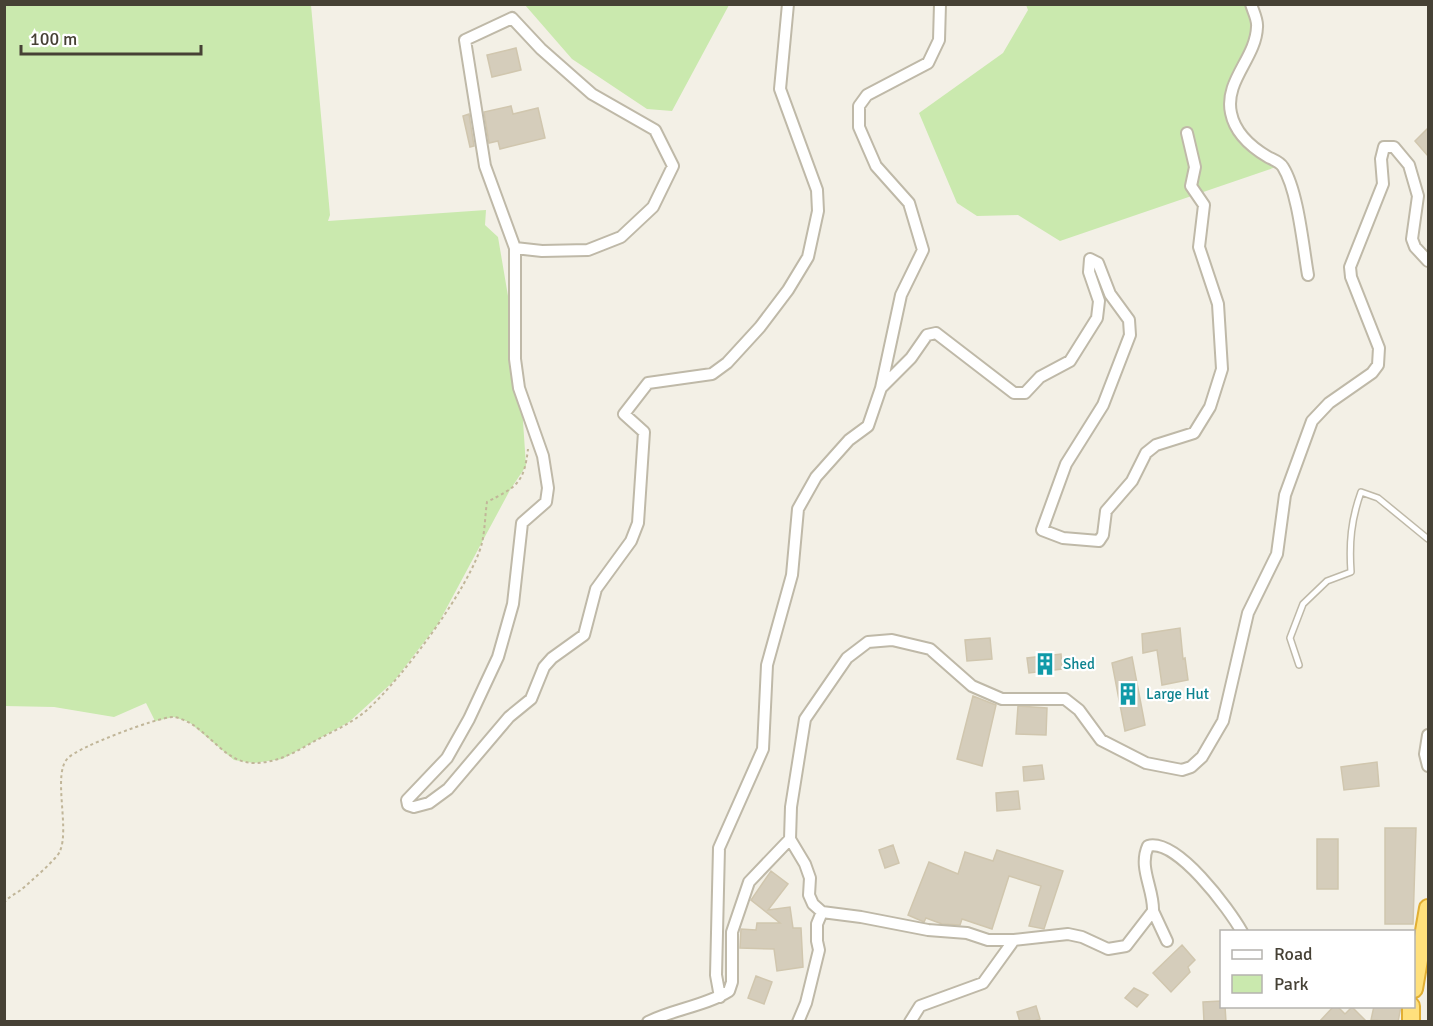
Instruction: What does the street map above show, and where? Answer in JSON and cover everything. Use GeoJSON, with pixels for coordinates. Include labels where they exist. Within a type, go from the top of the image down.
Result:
{"type":"FeatureCollection","features":[{"type":"Feature","properties":{"kind":"highway"},"geometry":{"type":"LineString","coordinates":[[1415,979],[1428,916]]}},
{"type":"Feature","properties":{"kind":"street"},"geometry":{"type":"LineString","coordinates":[[515,248],[542,251],[588,250],[621,237],[653,207],[673,166],[655,130],[592,94],[541,49],[512,18],[465,40],[485,166],[515,248],[515,358],[519,388],[543,456],[548,488],[546,502],[522,523],[513,604],[498,657],[469,719],[447,758],[407,800],[408,805],[414,807],[429,804],[448,789],[509,717],[531,699],[544,667],[552,658],[584,635],[596,589],[631,541],[638,523],[644,432],[624,414],[648,383],[712,374],[727,363],[760,327],[788,290],[808,257],[818,211],[818,190],[780,89],[788,4]]}},
{"type":"Feature","properties":{"kind":"street"},"geometry":{"type":"LineString","coordinates":[[720,997],[716,975],[718,848],[763,749],[767,665],[792,575],[798,509],[816,477],[849,440],[868,426],[881,388],[901,295],[923,250],[909,203],[876,166],[868,150],[860,127],[859,106],[867,95],[928,63],[939,40],[940,4]]}},
{"type":"Feature","properties":{"kind":"street"},"geometry":{"type":"LineString","coordinates":[[1251,4],[1258,24],[1255,41],[1238,74],[1229,99],[1230,111],[1234,127],[1254,149],[1282,165],[1292,185],[1308,275]]}},
{"type":"Feature","properties":{"kind":"street"},"geometry":{"type":"LineString","coordinates":[[881,388],[911,358],[927,335],[936,333],[1014,393],[1024,393],[1040,377],[1070,361],[1088,334],[1097,318],[1099,301],[1089,272],[1090,259],[1098,263],[1110,294],[1129,320],[1130,335],[1103,405],[1066,464],[1042,530],[1063,538],[1099,541],[1103,536],[1106,511],[1132,481],[1146,453],[1156,445],[1194,433],[1210,407],[1222,369],[1218,304],[1199,247],[1204,205],[1191,186],[1195,167],[1187,133]]}},
{"type":"Feature","properties":{"kind":"street"},"geometry":{"type":"LineString","coordinates":[[1153,911],[1126,946],[1108,949],[1082,937],[1068,934],[1014,940],[988,940],[967,933],[928,930],[822,912],[813,904],[809,895],[810,878],[805,864],[790,839],[790,807],[805,720],[847,658],[868,642],[892,640],[930,649],[972,686],[1002,699],[1065,699],[1079,710],[1101,740],[1146,763],[1182,770],[1191,767],[1202,757],[1223,721],[1248,612],[1277,554],[1286,495],[1312,421],[1329,403],[1372,373],[1378,365],[1379,348],[1351,277],[1350,267],[1383,184],[1381,159],[1384,147],[1394,147],[1409,165],[1418,196],[1412,239],[1415,247],[1428,261]]}},
{"type":"Feature","properties":{"kind":"street"},"geometry":{"type":"LineString","coordinates":[[1428,735],[1425,754],[1428,766]]}},
{"type":"Feature","properties":{"kind":"street"},"geometry":{"type":"LineString","coordinates":[[648,1022],[665,1013],[720,997],[729,991],[732,982],[732,932],[749,882],[790,839]]}},
{"type":"Feature","properties":{"kind":"street"},"geometry":{"type":"LineString","coordinates":[[1167,941],[1153,911],[1153,901],[1144,866],[1148,846],[1154,844],[1179,858],[1208,884],[1232,914],[1241,930]]}},
{"type":"Feature","properties":{"kind":"street"},"geometry":{"type":"LineString","coordinates":[[798,1022],[806,1003],[819,950],[817,924],[822,912]]}},
{"type":"Feature","properties":{"kind":"street"},"geometry":{"type":"LineString","coordinates":[[910,1022],[920,1006],[983,983],[1014,940]]}},
{"type":"Feature","properties":{"kind":"lane"},"geometry":{"type":"LineString","coordinates":[[1299,665],[1290,638],[1303,604],[1327,581],[1351,572],[1349,544],[1361,492],[1378,498],[1428,539]]}},
{"type":"Feature","properties":{"kind":"path"},"geometry":{"type":"LineString","coordinates":[[4,903],[60,853],[63,838],[61,770],[68,758],[89,746],[155,721],[174,717],[189,722],[234,760],[254,763],[282,759],[350,722],[367,710],[394,681],[432,632],[466,578],[482,544],[487,502],[510,490],[522,478],[532,425]]}},
{"type":"Feature","properties":{"kind":"green space"},"geometry":{"type":"Polygon","coordinates":[[[5,5],[311,5],[330,215],[328,221],[486,210],[485,225],[498,237],[519,361],[526,466],[510,490],[438,624],[394,681],[349,722],[282,759],[254,763],[234,760],[189,722],[174,717],[155,721],[146,703],[114,717],[54,707],[5,706],[5,5]]]}},
{"type":"Feature","properties":{"kind":"green space"},"geometry":{"type":"Polygon","coordinates":[[[525,5],[729,5],[672,111],[647,109],[572,59],[525,5]]]}},
{"type":"Feature","properties":{"kind":"green space"},"geometry":{"type":"Polygon","coordinates":[[[1026,5],[1251,5],[1258,24],[1229,99],[1234,127],[1282,165],[1060,241],[1018,215],[977,216],[957,203],[919,113],[1003,53],[1028,10],[1026,5]]]}},
{"type":"Feature","properties":{"kind":"building"},"geometry":{"type":"Polygon","coordinates":[[[516,48],[521,70],[492,77],[487,55],[516,48]]]}},
{"type":"Feature","properties":{"kind":"building"},"geometry":{"type":"Polygon","coordinates":[[[511,106],[513,114],[538,108],[545,138],[500,149],[498,141],[489,143],[484,112],[511,106]]]}},
{"type":"Feature","properties":{"kind":"building"},"geometry":{"type":"Polygon","coordinates":[[[469,114],[474,146],[470,147],[463,116],[469,114]]]}},
{"type":"Feature","properties":{"kind":"building"},"geometry":{"type":"Polygon","coordinates":[[[1428,128],[1428,156],[1415,141],[1428,128]]]}},
{"type":"Feature","properties":{"kind":"building"},"geometry":{"type":"Polygon","coordinates":[[[1180,628],[1188,680],[1162,685],[1157,650],[1143,653],[1142,634],[1180,628]]]}},
{"type":"Feature","properties":{"kind":"building"},"geometry":{"type":"Polygon","coordinates":[[[990,638],[992,659],[967,661],[965,640],[990,638]]]}},
{"type":"Feature","properties":{"kind":"building","name":"Shed"},"geometry":{"type":"Polygon","coordinates":[[[1061,654],[1062,669],[1029,673],[1027,658],[1061,654]]]}},
{"type":"Feature","properties":{"kind":"building","name":"Large Hut"},"geometry":{"type":"Polygon","coordinates":[[[1132,657],[1145,725],[1125,731],[1112,663],[1132,657]]]}},
{"type":"Feature","properties":{"kind":"building"},"geometry":{"type":"Polygon","coordinates":[[[973,696],[996,705],[982,766],[957,759],[973,696]]]}},
{"type":"Feature","properties":{"kind":"building"},"geometry":{"type":"Polygon","coordinates":[[[1018,706],[1047,708],[1046,735],[1016,734],[1018,706]]]}},
{"type":"Feature","properties":{"kind":"building"},"geometry":{"type":"Polygon","coordinates":[[[1377,762],[1379,786],[1344,790],[1341,767],[1377,762]]]}},
{"type":"Feature","properties":{"kind":"building"},"geometry":{"type":"Polygon","coordinates":[[[1042,765],[1044,779],[1024,781],[1023,767],[1042,765]]]}},
{"type":"Feature","properties":{"kind":"building"},"geometry":{"type":"Polygon","coordinates":[[[1018,791],[1020,809],[997,811],[996,793],[1018,791]]]}},
{"type":"Feature","properties":{"kind":"building"},"geometry":{"type":"Polygon","coordinates":[[[1385,828],[1416,828],[1413,924],[1385,924],[1385,828]]]}},
{"type":"Feature","properties":{"kind":"building"},"geometry":{"type":"Polygon","coordinates":[[[1317,839],[1338,839],[1338,889],[1317,889],[1317,839]]]}},
{"type":"Feature","properties":{"kind":"building"},"geometry":{"type":"Polygon","coordinates":[[[893,845],[899,863],[885,868],[879,850],[893,845]]]}},
{"type":"Feature","properties":{"kind":"building"},"geometry":{"type":"Polygon","coordinates":[[[997,850],[1063,871],[1044,929],[1029,926],[1041,886],[1009,876],[992,929],[962,919],[960,925],[942,924],[926,918],[924,922],[908,915],[929,862],[958,874],[965,852],[993,861],[997,850]]]}},
{"type":"Feature","properties":{"kind":"building"},"geometry":{"type":"Polygon","coordinates":[[[771,871],[788,884],[768,910],[790,907],[793,928],[801,928],[803,967],[777,971],[774,949],[740,948],[741,929],[756,930],[757,923],[780,923],[751,900],[771,871]]]}},
{"type":"Feature","properties":{"kind":"building"},"geometry":{"type":"Polygon","coordinates":[[[1182,945],[1195,960],[1188,967],[1190,972],[1171,992],[1153,973],[1182,945]]]}},
{"type":"Feature","properties":{"kind":"building"},"geometry":{"type":"Polygon","coordinates":[[[756,976],[772,982],[764,1004],[748,998],[756,976]]]}},
{"type":"Feature","properties":{"kind":"building"},"geometry":{"type":"Polygon","coordinates":[[[1134,988],[1148,995],[1137,1007],[1125,998],[1134,988]]]}},
{"type":"Feature","properties":{"kind":"building"},"geometry":{"type":"Polygon","coordinates":[[[1220,1001],[1220,1008],[1225,1008],[1226,1022],[1204,1022],[1203,1002],[1220,1001]]]}},
{"type":"Feature","properties":{"kind":"building"},"geometry":{"type":"Polygon","coordinates":[[[1036,1006],[1040,1019],[1020,1022],[1017,1012],[1036,1006]]]}},
{"type":"Feature","properties":{"kind":"building"},"geometry":{"type":"Polygon","coordinates":[[[1332,1008],[1339,1008],[1345,1014],[1353,1008],[1367,1022],[1319,1022],[1332,1008]]]}},
{"type":"Feature","properties":{"kind":"building"},"geometry":{"type":"Polygon","coordinates":[[[1374,1008],[1401,1008],[1398,1022],[1371,1020],[1374,1008]]]}},
{"type":"Feature","properties":{"kind":"place","name":"Shed"},"geometry":{"type":"Point","coordinates":[1045,664]}},
{"type":"Feature","properties":{"kind":"place","name":"Large Hut"},"geometry":{"type":"Point","coordinates":[1128,694]}}]}
